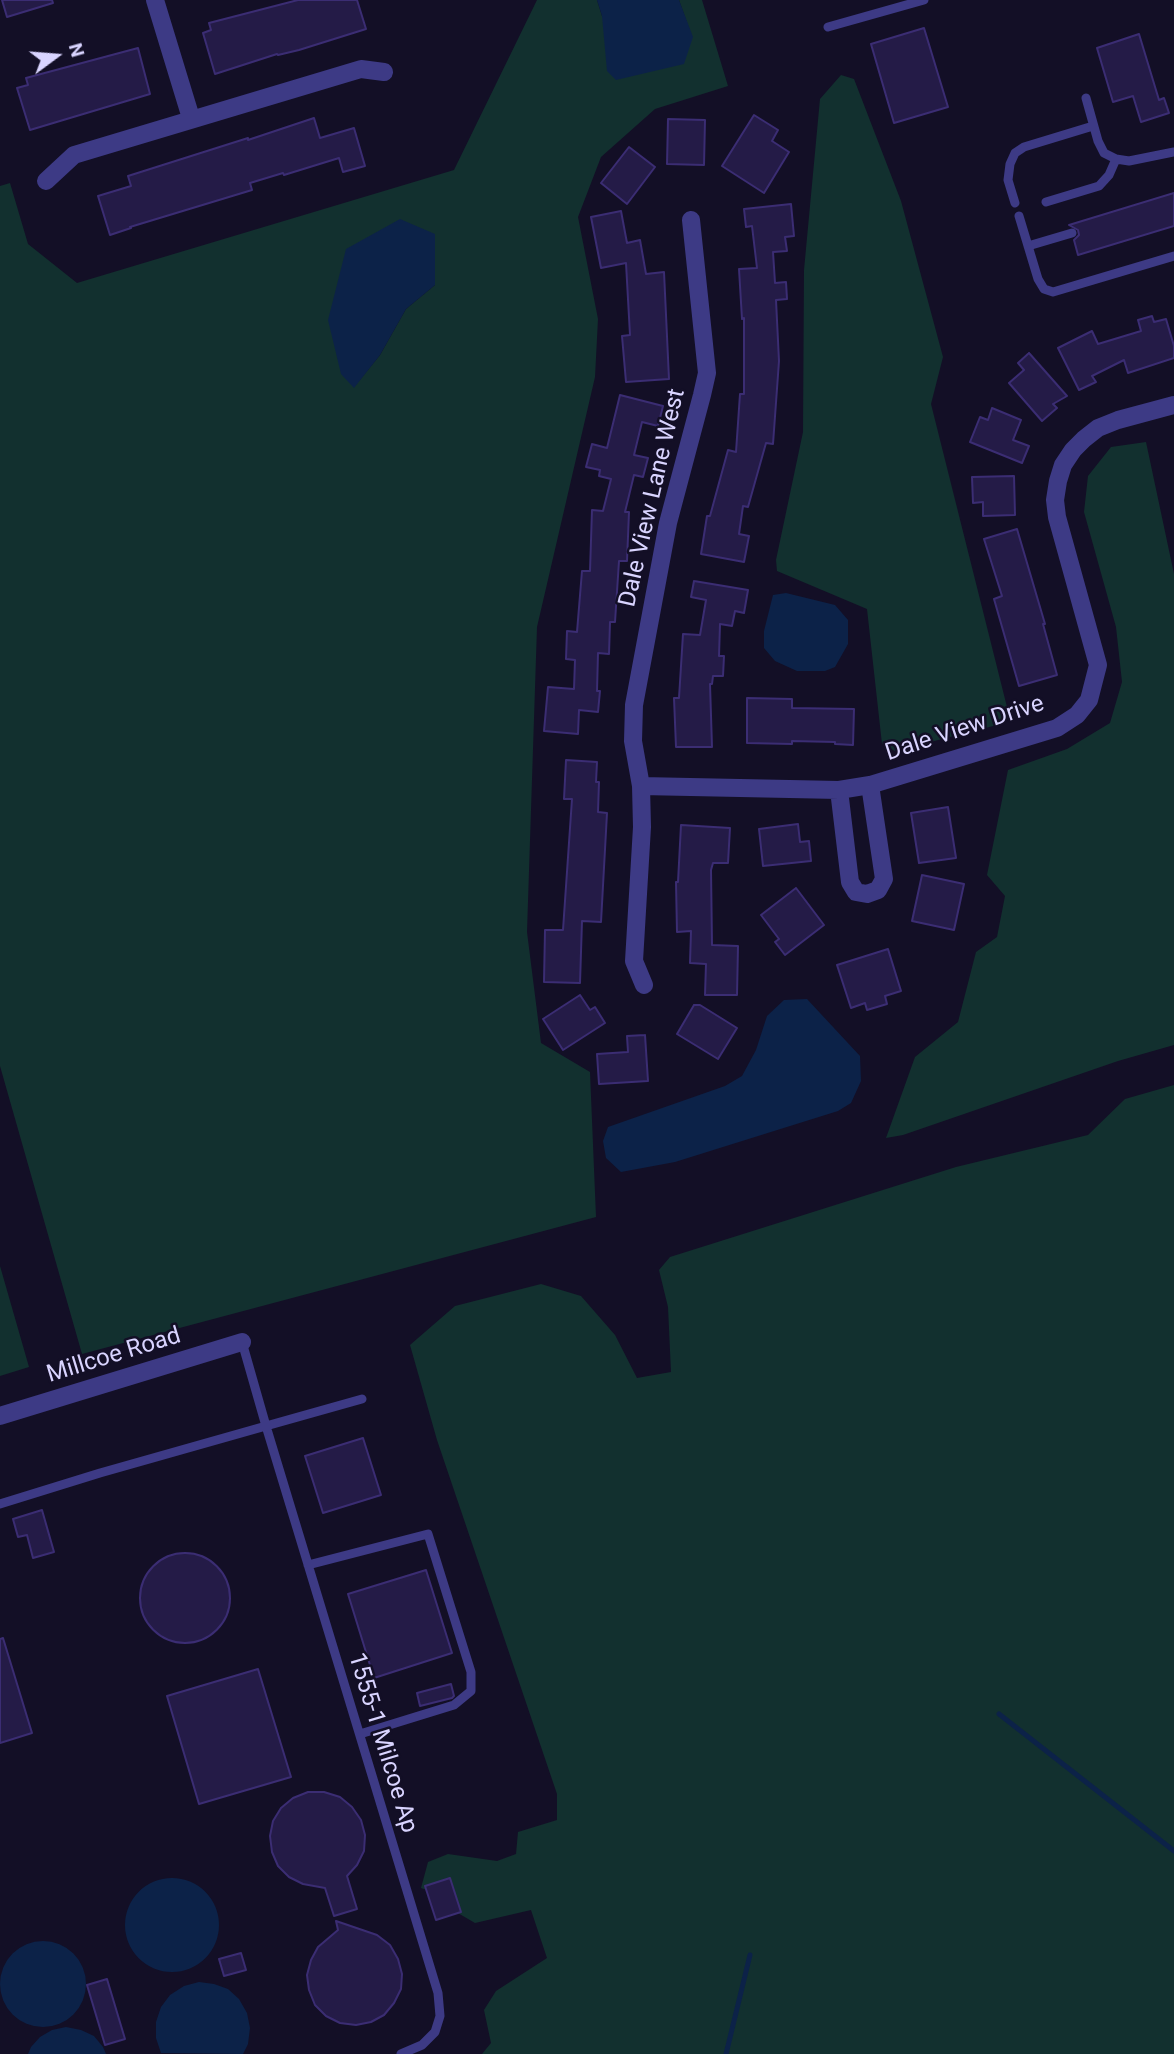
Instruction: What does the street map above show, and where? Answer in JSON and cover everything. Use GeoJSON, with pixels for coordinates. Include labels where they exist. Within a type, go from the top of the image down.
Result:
{"type":"FeatureCollection","features":[{"type":"Feature","properties":{"kind":"street"},"geometry":{"type":"LineString","coordinates":[[155,0],[191,118]]}},
{"type":"Feature","properties":{"kind":"street"},"geometry":{"type":"LineString","coordinates":[[46,181],[74,155],[361,69],[384,72]]}},
{"type":"Feature","properties":{"kind":"street","name":"Dale View Lane West"},"geometry":{"type":"LineString","coordinates":[[643,985],[634,961],[642,827],[641,786],[633,741],[634,705],[668,523],[706,373],[691,220]]}},
{"type":"Feature","properties":{"kind":"street","name":"Dale View Drive"},"geometry":{"type":"LineString","coordinates":[[641,786],[839,790],[870,785],[1057,728],[1077,715],[1089,700],[1098,665],[1057,517],[1055,500],[1063,465],[1084,439],[1098,429],[1118,420],[1174,405]]}},
{"type":"Feature","properties":{"kind":"street"},"geometry":{"type":"LineString","coordinates":[[839,790],[850,882],[856,892],[867,894],[878,890],[884,879],[870,785]]}},
{"type":"Feature","properties":{"kind":"street","name":"Millcoe Road"},"geometry":{"type":"LineString","coordinates":[[0,1416],[242,1342]]}},
{"type":"Feature","properties":{"kind":"lane"},"geometry":{"type":"LineString","coordinates":[[828,27],[924,0]]}},
{"type":"Feature","properties":{"kind":"lane"},"geometry":{"type":"LineString","coordinates":[[1086,98],[1104,153],[1129,161],[1174,152]]}},
{"type":"Feature","properties":{"kind":"lane"},"geometry":{"type":"LineString","coordinates":[[1015,203],[1008,180],[1015,153],[1024,147],[1093,125]]}},
{"type":"Feature","properties":{"kind":"lane"},"geometry":{"type":"LineString","coordinates":[[1046,202],[1099,186],[1109,175],[1116,159]]}},
{"type":"Feature","properties":{"kind":"lane"},"geometry":{"type":"LineString","coordinates":[[1019,216],[1038,279],[1044,289],[1053,292],[1174,256]]}},
{"type":"Feature","properties":{"kind":"lane"},"geometry":{"type":"LineString","coordinates":[[1028,246],[1072,233]]}},
{"type":"Feature","properties":{"kind":"lane","name":"1555-1 Milcoe Ap"},"geometry":{"type":"LineString","coordinates":[[242,1342],[438,1993],[440,2016],[435,2032],[422,2045],[401,2054]]}},
{"type":"Feature","properties":{"kind":"lane"},"geometry":{"type":"LineString","coordinates":[[0,1504],[362,1399]]}},
{"type":"Feature","properties":{"kind":"lane"},"geometry":{"type":"LineString","coordinates":[[308,1565],[428,1534],[471,1672],[471,1691],[454,1704],[360,1734]]}},
{"type":"Feature","properties":{"kind":"green space"},"geometry":{"type":"Polygon","coordinates":[[[537,0],[597,0],[602,16],[692,37],[679,0],[702,0],[728,86],[655,109],[601,157],[578,217],[598,319],[595,377],[537,627],[527,932],[541,1043],[590,1072],[596,1217],[82,1354],[0,1066],[0,186],[10,183],[28,244],[77,283],[454,170],[537,0]],[[435,235],[354,387],[380,355],[406,309],[435,285],[435,235]]]}},
{"type":"Feature","properties":{"kind":"green space"},"geometry":{"type":"Polygon","coordinates":[[[841,75],[854,79],[901,201],[943,357],[931,404],[1008,711],[1001,724],[895,751],[882,744],[867,609],[777,571],[776,560],[803,432],[804,270],[820,99],[841,75]]]}},
{"type":"Feature","properties":{"kind":"green space"},"geometry":{"type":"Polygon","coordinates":[[[1146,442],[1174,574],[1174,1045],[1118,1061],[903,1135],[886,1138],[915,1057],[958,1022],[976,952],[997,937],[1005,896],[987,875],[1008,770],[1067,749],[1110,723],[1122,682],[1116,627],[1084,512],[1088,476],[1111,447],[1146,442]]]}},
{"type":"Feature","properties":{"kind":"green space"},"geometry":{"type":"Polygon","coordinates":[[[1174,1085],[1174,2054],[482,2054],[491,2043],[484,2010],[496,1991],[547,1958],[531,1910],[475,1923],[451,1909],[441,1895],[421,1888],[428,1862],[448,1854],[497,1861],[516,1854],[518,1832],[557,1820],[557,1794],[437,1440],[410,1345],[455,1306],[541,1284],[581,1296],[615,1335],[637,1378],[671,1372],[668,1307],[659,1270],[670,1257],[956,1167],[1088,1135],[1125,1099],[1174,1085]]]}},
{"type":"Feature","properties":{"kind":"green space"},"geometry":{"type":"Polygon","coordinates":[[[0,1266],[29,1367],[0,1376],[0,1266]]]}},
{"type":"Feature","properties":{"kind":"water"},"geometry":{"type":"Polygon","coordinates":[[[597,0],[679,0],[693,37],[684,64],[616,80],[607,71],[602,16],[597,0]]]}},
{"type":"Feature","properties":{"kind":"water"},"geometry":{"type":"Polygon","coordinates":[[[400,219],[435,234],[435,285],[406,309],[380,355],[354,388],[341,374],[328,320],[346,249],[400,219]]]}},
{"type":"Feature","properties":{"kind":"water"},"geometry":{"type":"Polygon","coordinates":[[[786,593],[835,605],[848,620],[848,644],[835,667],[825,671],[797,671],[775,661],[764,648],[764,631],[773,595],[786,593]]]}},
{"type":"Feature","properties":{"kind":"water"},"geometry":{"type":"Polygon","coordinates":[[[807,999],[860,1056],[861,1081],[851,1103],[838,1111],[675,1162],[621,1172],[606,1158],[603,1141],[608,1127],[725,1086],[742,1076],[756,1050],[767,1016],[784,1000],[807,999]]]}},
{"type":"Feature","properties":{"kind":"water"},"geometry":{"type":"Polygon","coordinates":[[[172,1878],[190,1881],[205,1892],[216,1907],[219,1925],[216,1943],[205,1958],[190,1969],[172,1972],[154,1969],[139,1958],[128,1943],[125,1925],[128,1907],[139,1892],[154,1881],[172,1878]]]}},
{"type":"Feature","properties":{"kind":"water"},"geometry":{"type":"Polygon","coordinates":[[[43,1941],[59,1945],[73,1954],[82,1968],[86,1984],[82,2000],[73,2014],[59,2023],[43,2027],[27,2023],[13,2014],[4,2000],[0,1984],[4,1968],[13,1954],[27,1945],[43,1941]]]}},
{"type":"Feature","properties":{"kind":"water"},"geometry":{"type":"Polygon","coordinates":[[[199,1982],[228,1989],[239,1999],[247,2013],[250,2028],[248,2044],[243,2054],[161,2053],[156,2038],[156,2022],[161,2007],[170,1995],[184,1986],[199,1982]]]}},
{"type":"Feature","properties":{"kind":"water"},"geometry":{"type":"Polygon","coordinates":[[[66,2027],[94,2036],[106,2054],[28,2054],[40,2037],[52,2030],[66,2027]]]}},
{"type":"Feature","properties":{"kind":"building"},"geometry":{"type":"Polygon","coordinates":[[[2,0],[52,0],[53,3],[7,17],[2,0]]]}},
{"type":"Feature","properties":{"kind":"building"},"geometry":{"type":"Polygon","coordinates":[[[298,0],[357,0],[366,29],[215,74],[203,33],[211,30],[209,23],[298,0]]]}},
{"type":"Feature","properties":{"kind":"building"},"geometry":{"type":"Polygon","coordinates":[[[924,28],[948,107],[894,123],[871,44],[924,28]]]}},
{"type":"Feature","properties":{"kind":"building"},"geometry":{"type":"Polygon","coordinates":[[[1139,34],[1159,100],[1164,98],[1169,113],[1141,122],[1133,96],[1113,102],[1097,48],[1139,34]]]}},
{"type":"Feature","properties":{"kind":"building"},"geometry":{"type":"Polygon","coordinates":[[[138,48],[150,94],[30,130],[17,88],[28,85],[26,78],[138,48]]]}},
{"type":"Feature","properties":{"kind":"building"},"geometry":{"type":"Polygon","coordinates":[[[754,115],[778,130],[772,141],[789,152],[764,193],[722,166],[754,115]]]}},
{"type":"Feature","properties":{"kind":"building"},"geometry":{"type":"Polygon","coordinates":[[[314,118],[320,138],[354,128],[365,166],[343,172],[339,158],[284,175],[283,173],[250,183],[252,190],[110,235],[98,196],[131,186],[128,176],[314,118]]]}},
{"type":"Feature","properties":{"kind":"building"},"geometry":{"type":"Polygon","coordinates":[[[668,119],[705,120],[704,165],[667,164],[668,119]]]}},
{"type":"Feature","properties":{"kind":"building"},"geometry":{"type":"Polygon","coordinates":[[[629,147],[655,167],[627,204],[601,183],[629,147]]]}},
{"type":"Feature","properties":{"kind":"building"},"geometry":{"type":"Polygon","coordinates":[[[1174,193],[1174,226],[1078,255],[1074,240],[1079,235],[1078,230],[1069,225],[1174,193]]]}},
{"type":"Feature","properties":{"kind":"building"},"geometry":{"type":"Polygon","coordinates":[[[791,204],[794,236],[785,237],[787,251],[773,252],[775,283],[786,282],[787,299],[776,300],[779,361],[773,444],[766,443],[748,507],[743,506],[739,534],[749,536],[744,562],[701,554],[707,516],[710,516],[728,450],[736,452],[740,394],[744,394],[744,318],[742,319],[739,269],[757,268],[752,226],[746,227],[744,209],[791,204]]]}},
{"type":"Feature","properties":{"kind":"building"},"geometry":{"type":"Polygon","coordinates":[[[621,211],[627,243],[640,240],[646,274],[664,272],[669,379],[626,382],[622,336],[630,335],[626,263],[601,268],[591,217],[621,211]]]}},
{"type":"Feature","properties":{"kind":"building"},"geometry":{"type":"Polygon","coordinates":[[[1152,316],[1154,322],[1166,319],[1174,346],[1174,358],[1128,373],[1124,360],[1092,376],[1096,382],[1079,390],[1058,348],[1092,331],[1098,344],[1141,331],[1138,320],[1152,316]]]}},
{"type":"Feature","properties":{"kind":"building"},"geometry":{"type":"Polygon","coordinates":[[[1029,353],[1067,396],[1053,404],[1057,408],[1042,421],[1009,383],[1024,370],[1018,363],[1029,353]]]}},
{"type":"Feature","properties":{"kind":"building"},"geometry":{"type":"Polygon","coordinates":[[[620,395],[663,406],[658,426],[642,422],[634,455],[648,458],[643,477],[634,475],[625,512],[629,512],[627,561],[619,561],[615,622],[610,622],[609,654],[598,653],[598,712],[579,710],[578,734],[544,731],[548,687],[574,689],[575,660],[566,659],[567,631],[577,632],[582,571],[590,571],[592,510],[603,511],[611,479],[599,476],[600,470],[586,467],[592,444],[607,448],[620,395]]]}},
{"type":"Feature","properties":{"kind":"building"},"geometry":{"type":"Polygon","coordinates":[[[992,408],[1021,420],[1013,440],[1029,446],[1022,463],[970,442],[980,417],[988,420],[992,408]]]}},
{"type":"Feature","properties":{"kind":"building"},"geometry":{"type":"Polygon","coordinates":[[[1014,476],[1015,515],[983,516],[983,502],[973,503],[972,477],[1014,476]]]}},
{"type":"Feature","properties":{"kind":"building"},"geometry":{"type":"Polygon","coordinates":[[[1017,529],[1057,675],[1019,686],[994,599],[1002,596],[984,539],[1017,529]]]}},
{"type":"Feature","properties":{"kind":"building"},"geometry":{"type":"Polygon","coordinates":[[[694,581],[748,590],[744,613],[735,611],[732,626],[720,624],[719,656],[724,656],[723,676],[713,676],[710,684],[712,747],[676,747],[674,698],[679,698],[683,634],[700,635],[706,600],[691,597],[694,581]]]}},
{"type":"Feature","properties":{"kind":"building"},"geometry":{"type":"Polygon","coordinates":[[[747,698],[792,699],[792,708],[854,709],[853,745],[792,741],[792,744],[747,743],[747,698]]]}},
{"type":"Feature","properties":{"kind":"building"},"geometry":{"type":"Polygon","coordinates":[[[566,760],[597,762],[598,812],[607,813],[601,922],[582,921],[580,983],[544,982],[545,930],[563,930],[572,799],[564,799],[566,760]]]}},
{"type":"Feature","properties":{"kind":"building"},"geometry":{"type":"Polygon","coordinates":[[[948,807],[956,858],[919,863],[911,813],[948,807]]]}},
{"type":"Feature","properties":{"kind":"building"},"geometry":{"type":"Polygon","coordinates":[[[798,824],[800,842],[809,841],[811,861],[763,866],[759,829],[798,824]]]}},
{"type":"Feature","properties":{"kind":"building"},"geometry":{"type":"Polygon","coordinates":[[[681,825],[730,828],[728,863],[713,863],[711,870],[712,945],[738,946],[737,995],[705,995],[706,964],[690,963],[691,931],[677,932],[676,882],[681,825]]]}},
{"type":"Feature","properties":{"kind":"building"},"geometry":{"type":"Polygon","coordinates":[[[922,875],[964,884],[954,930],[912,921],[922,875]]]}},
{"type":"Feature","properties":{"kind":"building"},"geometry":{"type":"Polygon","coordinates":[[[796,888],[824,925],[785,955],[775,942],[779,939],[761,915],[796,888]]]}},
{"type":"Feature","properties":{"kind":"building"},"geometry":{"type":"Polygon","coordinates":[[[888,949],[901,991],[885,996],[887,1004],[867,1010],[865,1003],[851,1008],[837,965],[888,949]]]}},
{"type":"Feature","properties":{"kind":"building"},"geometry":{"type":"Polygon","coordinates":[[[580,995],[590,1010],[595,1007],[605,1023],[563,1050],[543,1019],[580,995]]]}},
{"type":"Feature","properties":{"kind":"building"},"geometry":{"type":"Polygon","coordinates":[[[694,1005],[700,1005],[737,1028],[718,1059],[677,1034],[694,1005]]]}},
{"type":"Feature","properties":{"kind":"building"},"geometry":{"type":"Polygon","coordinates":[[[645,1035],[648,1081],[599,1084],[597,1054],[628,1052],[627,1036],[645,1035]]]}},
{"type":"Feature","properties":{"kind":"building"},"geometry":{"type":"Polygon","coordinates":[[[363,1438],[381,1495],[323,1513],[305,1456],[363,1438]]]}},
{"type":"Feature","properties":{"kind":"building"},"geometry":{"type":"Polygon","coordinates":[[[42,1510],[54,1552],[33,1558],[27,1535],[18,1537],[13,1519],[42,1510]]]}},
{"type":"Feature","properties":{"kind":"building"},"geometry":{"type":"Polygon","coordinates":[[[185,1553],[210,1561],[222,1573],[230,1598],[222,1623],[210,1635],[185,1643],[160,1635],[148,1623],[140,1598],[148,1573],[160,1561],[185,1553]]]}},
{"type":"Feature","properties":{"kind":"building"},"geometry":{"type":"Polygon","coordinates":[[[426,1570],[452,1653],[374,1678],[348,1594],[426,1570]]]}},
{"type":"Feature","properties":{"kind":"building"},"geometry":{"type":"Polygon","coordinates":[[[3,1638],[32,1733],[0,1743],[0,1639],[3,1638]]]}},
{"type":"Feature","properties":{"kind":"building"},"geometry":{"type":"Polygon","coordinates":[[[258,1669],[291,1777],[199,1804],[167,1696],[258,1669]]]}},
{"type":"Feature","properties":{"kind":"building"},"geometry":{"type":"Polygon","coordinates":[[[451,1684],[454,1696],[452,1698],[420,1706],[417,1693],[451,1684]]]}},
{"type":"Feature","properties":{"kind":"building"},"geometry":{"type":"Polygon","coordinates":[[[308,1792],[324,1792],[340,1797],[352,1807],[361,1820],[365,1835],[364,1851],[347,1876],[357,1909],[334,1916],[325,1888],[303,1884],[289,1877],[278,1866],[272,1852],[270,1836],[273,1821],[281,1808],[293,1798],[308,1792]]]}},
{"type":"Feature","properties":{"kind":"building"},"geometry":{"type":"Polygon","coordinates":[[[450,1878],[461,1912],[436,1920],[425,1886],[450,1878]]]}},
{"type":"Feature","properties":{"kind":"building"},"geometry":{"type":"Polygon","coordinates":[[[336,1921],[377,1935],[390,1945],[398,1959],[402,1974],[401,1989],[384,2015],[371,2022],[356,2025],[340,2023],[326,2016],[315,2005],[309,1990],[307,1975],[311,1960],[318,1947],[338,1930],[336,1921]]]}},
{"type":"Feature","properties":{"kind":"building"},"geometry":{"type":"Polygon","coordinates":[[[241,1953],[246,1970],[224,1976],[219,1959],[241,1953]]]}},
{"type":"Feature","properties":{"kind":"building"},"geometry":{"type":"Polygon","coordinates":[[[107,1979],[125,2039],[105,2045],[87,1985],[107,1979]]]}},
{"type":"Feature","properties":{"kind":"waterway"},"geometry":{"type":"LineString","coordinates":[[999,1714],[1174,1851]]}},
{"type":"Feature","properties":{"kind":"waterway"},"geometry":{"type":"LineString","coordinates":[[726,2054],[750,1955]]}}]}
